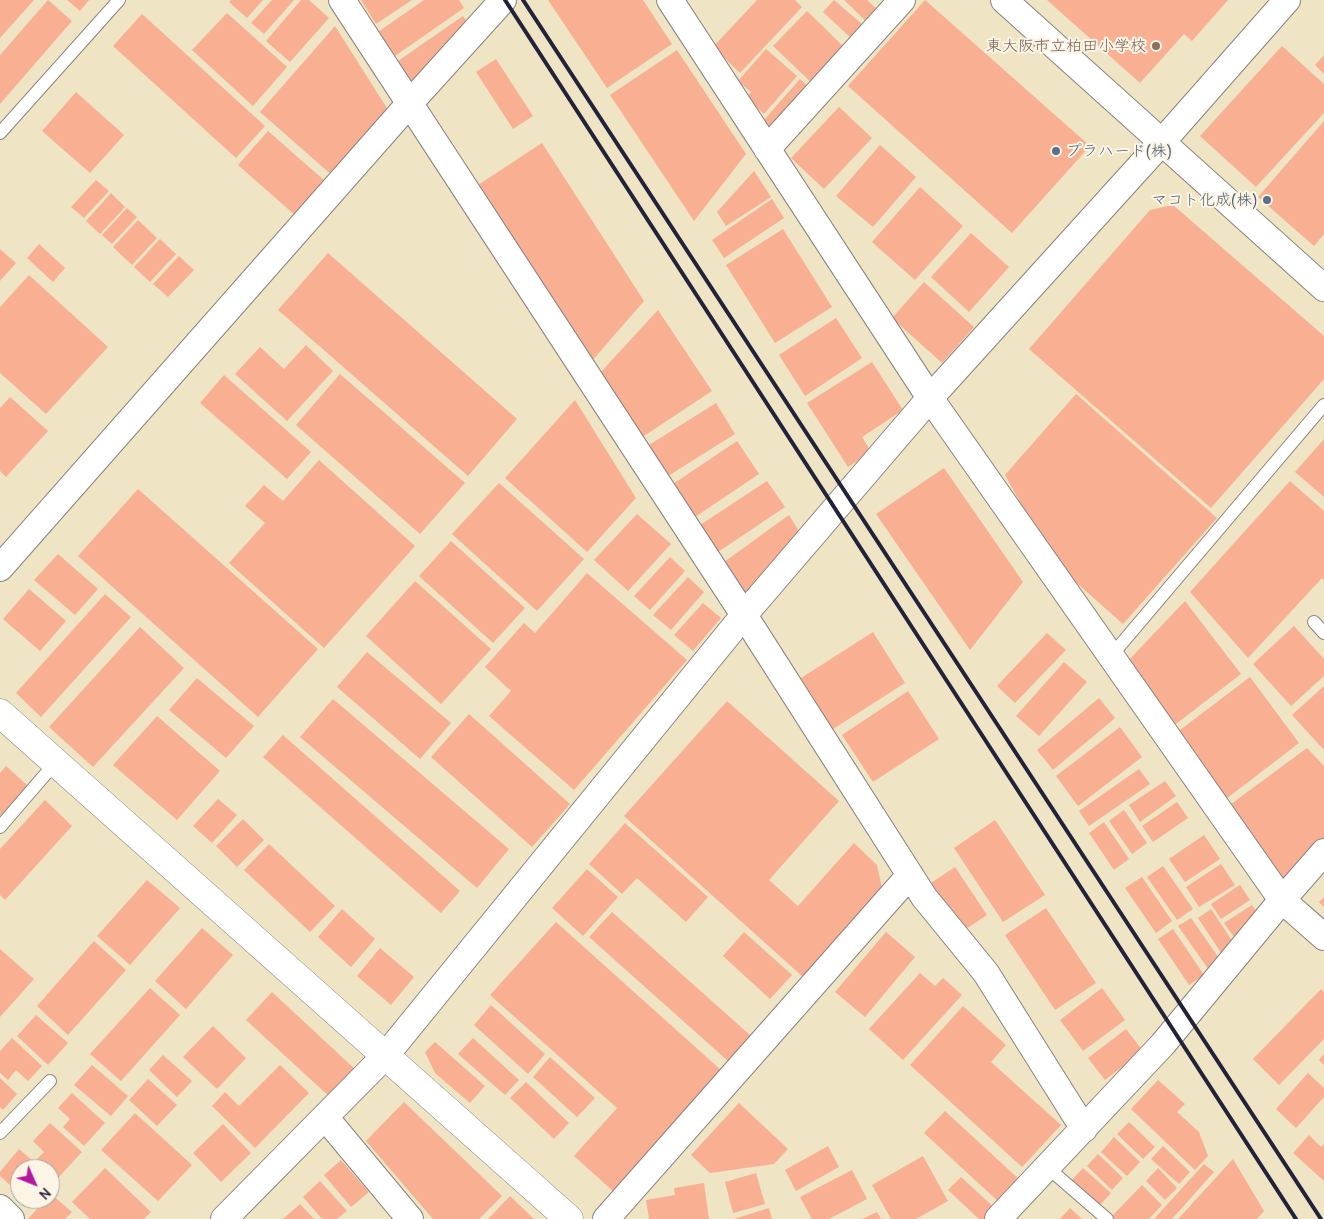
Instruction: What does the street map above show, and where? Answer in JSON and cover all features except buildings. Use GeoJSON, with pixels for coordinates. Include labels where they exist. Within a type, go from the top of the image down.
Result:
{"type":"FeatureCollection","features":[{"type":"Feature","properties":{"kind":"street"},"geometry":{"type":"LineString","coordinates":[[342,0],[744,616],[924,897],[986,973],[1084,1129]]}},
{"type":"Feature","properties":{"kind":"street"},"geometry":{"type":"LineString","coordinates":[[0,568],[503,0]]}},
{"type":"Feature","properties":{"kind":"street"},"geometry":{"type":"LineString","coordinates":[[670,0],[930,398],[1282,900],[1324,937]]}},
{"type":"Feature","properties":{"kind":"street"},"geometry":{"type":"LineString","coordinates":[[767,149],[902,0]]}},
{"type":"Feature","properties":{"kind":"street"},"geometry":{"type":"LineString","coordinates":[[1004,0],[1324,288]]}},
{"type":"Feature","properties":{"kind":"street"},"geometry":{"type":"LineString","coordinates":[[224,1219],[386,1055],[744,616],[930,398],[1161,143],[1287,0]]}},
{"type":"Feature","properties":{"kind":"street"},"geometry":{"type":"LineString","coordinates":[[0,713],[568,1219]]}},
{"type":"Feature","properties":{"kind":"street"},"geometry":{"type":"LineString","coordinates":[[998,1219],[1163,1044],[1324,852]]}},
{"type":"Feature","properties":{"kind":"street"},"geometry":{"type":"LineString","coordinates":[[606,1219],[910,875]]}},
{"type":"Feature","properties":{"kind":"street"},"geometry":{"type":"LineString","coordinates":[[324,1117],[410,1219]]}},
{"type":"Feature","properties":{"kind":"street"},"geometry":{"type":"LineString","coordinates":[[0,1208],[11,1219]]}},
{"type":"Feature","properties":{"kind":"lane"},"geometry":{"type":"LineString","coordinates":[[0,133],[118,0]]}},
{"type":"Feature","properties":{"kind":"lane"},"geometry":{"type":"LineString","coordinates":[[1111,656],[1324,405]]}},
{"type":"Feature","properties":{"kind":"lane"},"geometry":{"type":"LineString","coordinates":[[1314,622],[1324,633]]}},
{"type":"Feature","properties":{"kind":"lane"},"geometry":{"type":"LineString","coordinates":[[0,827],[56,762]]}},
{"type":"Feature","properties":{"kind":"lane"},"geometry":{"type":"LineString","coordinates":[[0,1133],[50,1080]]}},
{"type":"Feature","properties":{"kind":"lane"},"geometry":{"type":"LineString","coordinates":[[1047,1168],[1107,1219]]}},
{"type":"Feature","properties":{"kind":"railway"},"geometry":{"type":"LineString","coordinates":[[505,0],[1296,1219]]}},
{"type":"Feature","properties":{"kind":"railway"},"geometry":{"type":"LineString","coordinates":[[523,0],[1321,1219]]}},
{"type":"Feature","properties":{"kind":"place","name":"東大阪市立柏田小学校"},"geometry":{"type":"Point","coordinates":[1156,46]}},
{"type":"Feature","properties":{"kind":"place","name":"プラハード(株)"},"geometry":{"type":"Point","coordinates":[1056,151]}},
{"type":"Feature","properties":{"kind":"place","name":"マコト化成(株)"},"geometry":{"type":"Point","coordinates":[1267,200]}}]}
